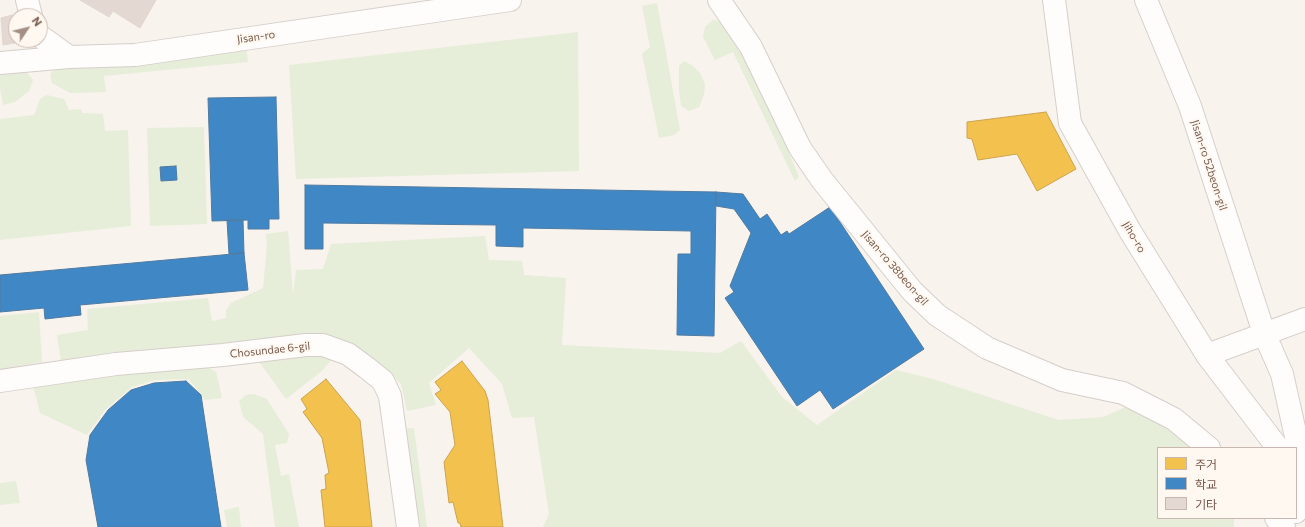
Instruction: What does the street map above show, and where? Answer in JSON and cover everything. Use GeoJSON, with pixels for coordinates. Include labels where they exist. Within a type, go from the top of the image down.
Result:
{"type":"FeatureCollection","features":[{"type":"Feature","properties":{"kind":"street","name":"Jisan-ro"},"geometry":{"type":"LineString","coordinates":[[0,63],[69,57],[135,55],[510,0]]}},
{"type":"Feature","properties":{"kind":"street","name":"Jisan-ro 38beon-gil"},"geometry":{"type":"LineString","coordinates":[[719,0],[751,47],[800,148],[822,180],[912,292],[937,315],[987,348],[1062,380],[1123,393],[1174,419],[1208,447]]}},
{"type":"Feature","properties":{"kind":"street","name":"Jiho-ro"},"geometry":{"type":"LineString","coordinates":[[1054,0],[1070,123],[1130,231],[1207,355],[1277,447]]}},
{"type":"Feature","properties":{"kind":"street","name":"Jisan-ro 52beon-gil"},"geometry":{"type":"LineString","coordinates":[[1146,0],[1190,106],[1264,333],[1282,374],[1305,477]]}},
{"type":"Feature","properties":{"kind":"street"},"geometry":{"type":"LineString","coordinates":[[48,42],[69,57]]}},
{"type":"Feature","properties":{"kind":"street"},"geometry":{"type":"LineString","coordinates":[[1207,355],[1305,319]]}},
{"type":"Feature","properties":{"kind":"street","name":"Chosundae 6-gil"},"geometry":{"type":"LineString","coordinates":[[0,380],[116,364],[223,355],[306,345],[323,346],[348,354],[383,381],[390,396],[408,527]]}},
{"type":"Feature","properties":{"kind":"street"},"geometry":{"type":"LineString","coordinates":[[1297,473],[1305,483]]}},
{"type":"Feature","properties":{"kind":"street"},"geometry":{"type":"LineString","coordinates":[[1297,510],[1305,490]]}},
{"type":"Feature","properties":{"kind":"street"},"geometry":{"type":"LineString","coordinates":[[1277,519],[1284,527]]}},
{"type":"Feature","properties":{"kind":"green space"},"geometry":{"type":"Polygon","coordinates":[[[657,3],[680,130],[674,135],[659,138],[642,54],[650,47],[642,6],[657,3]]]}},
{"type":"Feature","properties":{"kind":"green space"},"geometry":{"type":"Polygon","coordinates":[[[714,19],[722,23],[756,74],[799,177],[795,181],[733,52],[715,60],[703,37],[705,27],[714,19]]]}},
{"type":"Feature","properties":{"kind":"green space"},"geometry":{"type":"Polygon","coordinates":[[[578,32],[579,171],[296,179],[289,65],[578,32]]]}},
{"type":"Feature","properties":{"kind":"green space"},"geometry":{"type":"Polygon","coordinates":[[[246,45],[248,62],[104,76],[106,92],[70,93],[52,83],[50,74],[56,67],[246,45]]]}},
{"type":"Feature","properties":{"kind":"green space"},"geometry":{"type":"Polygon","coordinates":[[[684,61],[692,65],[700,73],[705,84],[704,95],[699,107],[689,111],[681,106],[679,90],[679,66],[684,61]]]}},
{"type":"Feature","properties":{"kind":"green space"},"geometry":{"type":"Polygon","coordinates":[[[26,71],[33,80],[29,91],[15,102],[3,105],[0,88],[0,73],[26,71]]]}},
{"type":"Feature","properties":{"kind":"green space"},"geometry":{"type":"Polygon","coordinates":[[[47,95],[64,99],[69,110],[81,109],[82,113],[103,114],[105,131],[128,130],[131,226],[0,240],[0,119],[34,115],[40,99],[47,95]]]}},
{"type":"Feature","properties":{"kind":"green space"},"geometry":{"type":"Polygon","coordinates":[[[204,127],[207,224],[150,226],[147,128],[204,127]]]}},
{"type":"Feature","properties":{"kind":"green space"},"geometry":{"type":"Polygon","coordinates":[[[288,231],[293,295],[296,270],[323,269],[331,244],[485,236],[489,260],[522,261],[524,275],[566,278],[562,345],[720,353],[741,341],[782,397],[817,425],[896,370],[933,379],[1059,420],[1103,417],[1133,404],[1195,447],[1157,447],[1157,519],[1234,519],[1234,527],[543,527],[549,514],[534,417],[512,418],[502,384],[469,348],[429,383],[436,405],[407,411],[401,384],[369,354],[336,340],[301,335],[61,361],[57,335],[88,330],[87,309],[208,298],[212,321],[226,318],[226,310],[231,303],[263,288],[267,245],[266,234],[288,231]]]}},
{"type":"Feature","properties":{"kind":"green space"},"geometry":{"type":"Polygon","coordinates":[[[39,312],[42,362],[0,369],[0,316],[39,312]]]}},
{"type":"Feature","properties":{"kind":"green space"},"geometry":{"type":"Polygon","coordinates":[[[314,352],[333,358],[323,370],[286,399],[257,359],[314,352]]]}},
{"type":"Feature","properties":{"kind":"green space"},"geometry":{"type":"Polygon","coordinates":[[[201,363],[216,372],[222,398],[204,400],[189,379],[155,380],[132,387],[105,410],[87,435],[40,413],[33,386],[201,363]]]}},
{"type":"Feature","properties":{"kind":"green space"},"geometry":{"type":"Polygon","coordinates":[[[254,394],[267,399],[289,434],[287,443],[275,445],[281,476],[289,474],[299,527],[275,527],[263,434],[243,417],[239,401],[246,395],[254,394]]]}},
{"type":"Feature","properties":{"kind":"green space"},"geometry":{"type":"Polygon","coordinates":[[[414,428],[427,527],[416,527],[403,429],[414,428]]]}},
{"type":"Feature","properties":{"kind":"green space"},"geometry":{"type":"Polygon","coordinates":[[[16,481],[20,503],[0,505],[0,483],[16,481]]]}},
{"type":"Feature","properties":{"kind":"green space"},"geometry":{"type":"Polygon","coordinates":[[[239,507],[241,527],[227,527],[224,510],[239,507]]]}},
{"type":"Feature","properties":{"kind":"building: 주거"},"geometry":{"type":"Polygon","coordinates":[[[1046,112],[1076,169],[1037,191],[1017,154],[978,160],[972,139],[967,138],[967,122],[1046,112]]]}},
{"type":"Feature","properties":{"kind":"building: 주거"},"geometry":{"type":"Polygon","coordinates":[[[462,361],[485,391],[488,400],[503,527],[461,527],[460,523],[458,523],[453,502],[449,503],[444,462],[455,445],[450,412],[435,394],[441,390],[435,382],[462,361]]]}},
{"type":"Feature","properties":{"kind":"building: 주거"},"geometry":{"type":"Polygon","coordinates":[[[326,379],[360,420],[372,527],[325,527],[321,490],[326,489],[325,475],[329,473],[322,438],[303,412],[307,409],[301,399],[326,379]]]}},
{"type":"Feature","properties":{"kind":"building: 학교"},"geometry":{"type":"Polygon","coordinates":[[[276,97],[279,219],[269,219],[269,229],[248,229],[248,220],[212,221],[208,98],[276,97]]]}},
{"type":"Feature","properties":{"kind":"building: 학교"},"geometry":{"type":"Polygon","coordinates":[[[176,166],[177,180],[161,181],[160,167],[176,166]]]}},
{"type":"Feature","properties":{"kind":"building: 학교"},"geometry":{"type":"Polygon","coordinates":[[[305,185],[716,192],[714,336],[677,335],[678,254],[691,254],[691,231],[523,228],[523,247],[496,246],[496,225],[323,223],[323,249],[305,249],[305,185]]]}},
{"type":"Feature","properties":{"kind":"building: 학교"},"geometry":{"type":"Polygon","coordinates":[[[716,192],[743,194],[760,219],[767,214],[781,235],[787,231],[789,234],[830,207],[924,349],[833,409],[820,390],[797,406],[725,298],[734,292],[730,286],[751,233],[734,209],[716,206],[716,192]]]}},
{"type":"Feature","properties":{"kind":"building: 학교"},"geometry":{"type":"Polygon","coordinates":[[[227,220],[243,220],[244,253],[229,254],[227,220]]]}},
{"type":"Feature","properties":{"kind":"building: 학교"},"geometry":{"type":"Polygon","coordinates":[[[244,253],[248,290],[80,305],[81,315],[45,319],[44,308],[0,312],[0,275],[244,253]]]}},
{"type":"Feature","properties":{"kind":"building: 학교"},"geometry":{"type":"Polygon","coordinates":[[[186,381],[201,395],[221,527],[98,527],[86,460],[90,435],[108,410],[131,390],[154,383],[186,381]]]}},
{"type":"Feature","properties":{"kind":"building: 기타"},"geometry":{"type":"Polygon","coordinates":[[[80,0],[156,0],[140,28],[113,11],[109,17],[80,0]]]}},
{"type":"Feature","properties":{"kind":"building: 기타"},"geometry":{"type":"Polygon","coordinates":[[[8,16],[8,44],[3,45],[1,18],[8,16]]]}}]}
